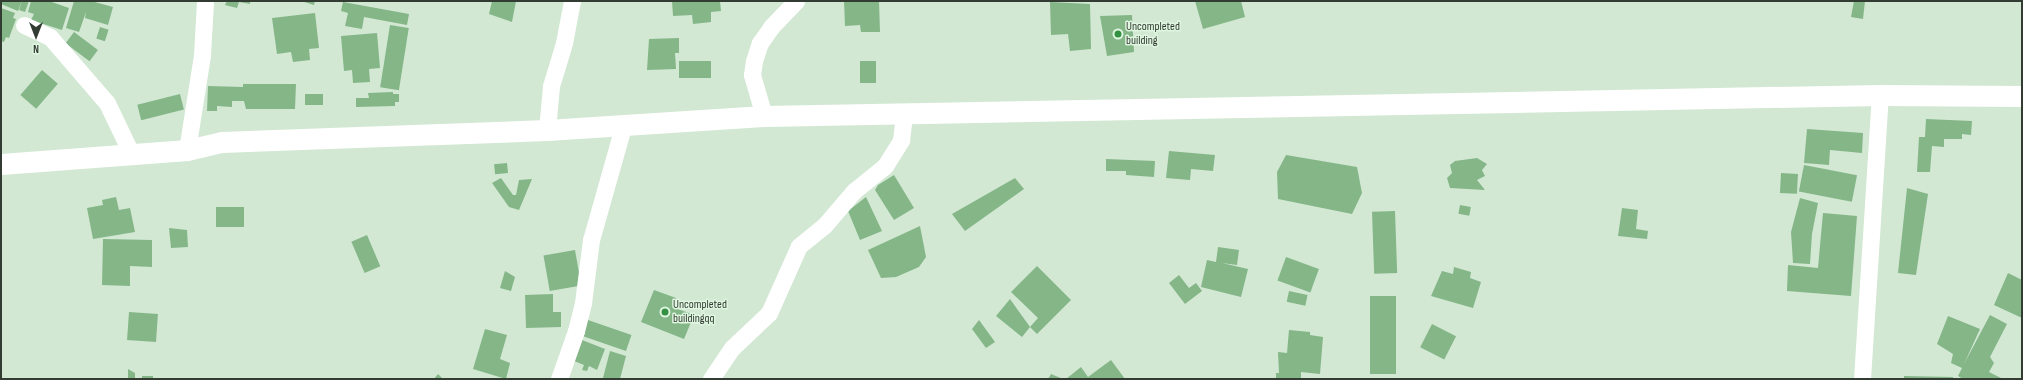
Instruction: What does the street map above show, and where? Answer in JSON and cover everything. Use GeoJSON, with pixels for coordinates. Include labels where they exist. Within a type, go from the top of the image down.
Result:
{"type":"FeatureCollection","features":[{"type":"Feature","properties":{"kind":"main road"},"geometry":{"type":"LineString","coordinates":[[1,164],[131,153],[187,150],[221,142],[623,127],[764,116],[1880,95],[2022,96]]}},
{"type":"Feature","properties":{"kind":"street"},"geometry":{"type":"LineString","coordinates":[[187,150],[202,56],[205,1]]}},
{"type":"Feature","properties":{"kind":"street"},"geometry":{"type":"LineString","coordinates":[[547,130],[550,86],[564,43],[572,1]]}},
{"type":"Feature","properties":{"kind":"street"},"geometry":{"type":"LineString","coordinates":[[764,116],[752,75],[754,61],[760,43],[771,27],[796,1]]}},
{"type":"Feature","properties":{"kind":"street"},"geometry":{"type":"LineString","coordinates":[[24,25],[50,37],[107,103],[131,153]]}},
{"type":"Feature","properties":{"kind":"street"},"geometry":{"type":"LineString","coordinates":[[1862,379],[1880,95]]}},
{"type":"Feature","properties":{"kind":"street"},"geometry":{"type":"LineString","coordinates":[[711,379],[732,348],[769,313],[799,246],[824,226],[854,191],[885,166],[901,140],[904,114]]}},
{"type":"Feature","properties":{"kind":"street"},"geometry":{"type":"LineString","coordinates":[[559,379],[578,324],[591,240],[623,127]]}},
{"type":"Feature","properties":{"kind":"building"},"geometry":{"type":"Polygon","coordinates":[[[1,1],[22,1],[18,11],[1,4],[1,1]]]}},
{"type":"Feature","properties":{"kind":"building"},"geometry":{"type":"Polygon","coordinates":[[[22,1],[29,1],[25,12],[19,10],[22,1]]]}},
{"type":"Feature","properties":{"kind":"building"},"geometry":{"type":"Polygon","coordinates":[[[31,1],[49,1],[69,8],[62,30],[31,20],[34,14],[28,12],[31,1]]]}},
{"type":"Feature","properties":{"kind":"building"},"geometry":{"type":"Polygon","coordinates":[[[74,1],[91,1],[113,7],[108,25],[85,18],[86,12],[79,32],[66,28],[74,1]]]}},
{"type":"Feature","properties":{"kind":"building"},"geometry":{"type":"Polygon","coordinates":[[[227,1],[250,1],[250,4],[239,2],[237,8],[225,5],[227,1]]]}},
{"type":"Feature","properties":{"kind":"building"},"geometry":{"type":"Polygon","coordinates":[[[301,1],[315,1],[314,5],[301,1]]]}},
{"type":"Feature","properties":{"kind":"building"},"geometry":{"type":"Polygon","coordinates":[[[492,1],[516,1],[512,22],[489,14],[492,1]]]}},
{"type":"Feature","properties":{"kind":"building"},"geometry":{"type":"Polygon","coordinates":[[[672,1],[720,1],[721,11],[711,12],[711,22],[693,24],[692,15],[673,16],[672,1]]]}},
{"type":"Feature","properties":{"kind":"building"},"geometry":{"type":"Polygon","coordinates":[[[844,1],[879,1],[880,32],[861,32],[860,25],[845,26],[844,1]]]}},
{"type":"Feature","properties":{"kind":"building"},"geometry":{"type":"Polygon","coordinates":[[[1195,1],[1241,1],[1245,17],[1203,29],[1195,1]]]}},
{"type":"Feature","properties":{"kind":"building"},"geometry":{"type":"Polygon","coordinates":[[[1854,1],[1865,1],[1863,19],[1851,17],[1854,1]]]}},
{"type":"Feature","properties":{"kind":"building"},"geometry":{"type":"Polygon","coordinates":[[[343,2],[409,14],[407,25],[364,17],[362,29],[345,26],[348,13],[341,11],[343,2]]]}},
{"type":"Feature","properties":{"kind":"building"},"geometry":{"type":"Polygon","coordinates":[[[1050,2],[1090,4],[1091,49],[1070,51],[1068,34],[1051,35],[1050,2]]]}},
{"type":"Feature","properties":{"kind":"building"},"geometry":{"type":"Polygon","coordinates":[[[1,8],[15,13],[13,18],[16,19],[9,38],[6,37],[4,42],[1,41],[1,8]]]}},
{"type":"Feature","properties":{"kind":"building"},"geometry":{"type":"Polygon","coordinates":[[[315,13],[319,48],[309,49],[310,60],[293,62],[291,52],[277,54],[272,18],[315,13]]]}},
{"type":"Feature","properties":{"kind":"building","name":"Uncompleted building"},"geometry":{"type":"Polygon","coordinates":[[[1132,15],[1134,52],[1107,56],[1100,16],[1132,15]]]}},
{"type":"Feature","properties":{"kind":"building"},"geometry":{"type":"Polygon","coordinates":[[[390,25],[409,28],[399,90],[380,87],[390,25]]]}},
{"type":"Feature","properties":{"kind":"building"},"geometry":{"type":"Polygon","coordinates":[[[100,27],[109,30],[105,41],[96,38],[100,27]]]}},
{"type":"Feature","properties":{"kind":"building"},"geometry":{"type":"Polygon","coordinates":[[[74,32],[98,50],[90,61],[66,43],[74,32]]]}},
{"type":"Feature","properties":{"kind":"building"},"geometry":{"type":"Polygon","coordinates":[[[377,33],[380,68],[369,69],[370,82],[353,83],[352,70],[344,71],[341,36],[377,33]]]}},
{"type":"Feature","properties":{"kind":"building"},"geometry":{"type":"Polygon","coordinates":[[[679,38],[679,53],[675,53],[676,69],[647,70],[649,39],[679,38]]]}},
{"type":"Feature","properties":{"kind":"building"},"geometry":{"type":"Polygon","coordinates":[[[679,61],[711,61],[711,78],[679,78],[679,61]]]}},
{"type":"Feature","properties":{"kind":"building"},"geometry":{"type":"Polygon","coordinates":[[[860,61],[876,61],[876,83],[860,83],[860,61]]]}},
{"type":"Feature","properties":{"kind":"building"},"geometry":{"type":"Polygon","coordinates":[[[42,70],[58,84],[36,109],[20,95],[42,70]]]}},
{"type":"Feature","properties":{"kind":"building"},"geometry":{"type":"Polygon","coordinates":[[[243,84],[296,84],[295,109],[246,109],[244,101],[232,101],[232,107],[217,106],[217,111],[207,111],[208,86],[243,87],[243,84]]]}},
{"type":"Feature","properties":{"kind":"building"},"geometry":{"type":"Polygon","coordinates":[[[393,92],[393,94],[399,94],[399,102],[395,102],[395,106],[356,107],[356,98],[369,98],[368,93],[393,92]]]}},
{"type":"Feature","properties":{"kind":"building"},"geometry":{"type":"Polygon","coordinates":[[[180,94],[184,110],[141,120],[137,105],[180,94]]]}},
{"type":"Feature","properties":{"kind":"building"},"geometry":{"type":"Polygon","coordinates":[[[305,94],[323,94],[323,105],[305,105],[305,94]]]}},
{"type":"Feature","properties":{"kind":"building"},"geometry":{"type":"Polygon","coordinates":[[[1926,119],[1972,121],[1971,135],[1962,134],[1962,139],[1944,139],[1944,147],[1932,146],[1930,172],[1917,172],[1919,137],[1925,137],[1926,119]]]}},
{"type":"Feature","properties":{"kind":"building"},"geometry":{"type":"Polygon","coordinates":[[[1807,129],[1863,133],[1862,153],[1830,150],[1829,165],[1804,163],[1807,129]]]}},
{"type":"Feature","properties":{"kind":"building"},"geometry":{"type":"Polygon","coordinates":[[[1169,151],[1215,155],[1213,171],[1191,169],[1190,180],[1166,178],[1169,151]]]}},
{"type":"Feature","properties":{"kind":"building"},"geometry":{"type":"Polygon","coordinates":[[[1286,155],[1357,167],[1362,193],[1352,214],[1278,199],[1277,172],[1286,155]]]}},
{"type":"Feature","properties":{"kind":"building"},"geometry":{"type":"Polygon","coordinates":[[[1477,158],[1487,164],[1482,170],[1485,176],[1477,180],[1485,190],[1450,188],[1447,178],[1452,173],[1450,165],[1455,161],[1477,158]]]}},
{"type":"Feature","properties":{"kind":"building"},"geometry":{"type":"Polygon","coordinates":[[[1106,159],[1155,161],[1154,177],[1126,175],[1126,171],[1106,171],[1106,159]]]}},
{"type":"Feature","properties":{"kind":"building"},"geometry":{"type":"Polygon","coordinates":[[[507,163],[508,173],[495,174],[494,164],[507,163]]]}},
{"type":"Feature","properties":{"kind":"building"},"geometry":{"type":"Polygon","coordinates":[[[1804,165],[1857,175],[1852,202],[1799,192],[1804,165]]]}},
{"type":"Feature","properties":{"kind":"building"},"geometry":{"type":"Polygon","coordinates":[[[1781,173],[1798,174],[1797,194],[1780,193],[1781,173]]]}},
{"type":"Feature","properties":{"kind":"building"},"geometry":{"type":"Polygon","coordinates":[[[894,175],[914,208],[894,220],[875,190],[878,185],[894,175]]]}},
{"type":"Feature","properties":{"kind":"building"},"geometry":{"type":"Polygon","coordinates":[[[501,178],[513,195],[516,195],[519,180],[532,179],[519,210],[509,207],[492,183],[501,178]]]}},
{"type":"Feature","properties":{"kind":"building"},"geometry":{"type":"Polygon","coordinates":[[[1015,178],[1024,189],[965,231],[952,214],[1015,178]]]}},
{"type":"Feature","properties":{"kind":"building"},"geometry":{"type":"Polygon","coordinates":[[[1907,188],[1928,194],[1916,275],[1898,273],[1907,188]]]}},
{"type":"Feature","properties":{"kind":"building"},"geometry":{"type":"Polygon","coordinates":[[[116,197],[119,210],[130,208],[135,232],[93,239],[87,208],[103,205],[102,200],[116,197]]]}},
{"type":"Feature","properties":{"kind":"building"},"geometry":{"type":"Polygon","coordinates":[[[866,197],[882,231],[860,240],[848,211],[866,197]]]}},
{"type":"Feature","properties":{"kind":"building"},"geometry":{"type":"Polygon","coordinates":[[[1800,198],[1818,203],[1812,234],[1810,264],[1793,263],[1791,232],[1800,198]]]}},
{"type":"Feature","properties":{"kind":"building"},"geometry":{"type":"Polygon","coordinates":[[[1460,205],[1471,207],[1469,216],[1458,214],[1460,205]]]}},
{"type":"Feature","properties":{"kind":"building"},"geometry":{"type":"Polygon","coordinates":[[[216,207],[244,207],[244,227],[216,227],[216,207]]]}},
{"type":"Feature","properties":{"kind":"building"},"geometry":{"type":"Polygon","coordinates":[[[1622,208],[1638,210],[1636,229],[1648,231],[1647,239],[1618,236],[1622,208]]]}},
{"type":"Feature","properties":{"kind":"building"},"geometry":{"type":"Polygon","coordinates":[[[1395,211],[1397,273],[1374,274],[1372,212],[1395,211]]]}},
{"type":"Feature","properties":{"kind":"building"},"geometry":{"type":"Polygon","coordinates":[[[1823,213],[1857,216],[1851,296],[1787,291],[1788,265],[1818,268],[1823,213]]]}},
{"type":"Feature","properties":{"kind":"building"},"geometry":{"type":"Polygon","coordinates":[[[920,226],[926,257],[919,267],[896,277],[881,278],[868,250],[920,226]]]}},
{"type":"Feature","properties":{"kind":"building"},"geometry":{"type":"Polygon","coordinates":[[[169,228],[187,230],[188,247],[171,248],[169,228]]]}},
{"type":"Feature","properties":{"kind":"building"},"geometry":{"type":"Polygon","coordinates":[[[367,235],[380,266],[365,273],[351,242],[367,235]]]}},
{"type":"Feature","properties":{"kind":"building"},"geometry":{"type":"Polygon","coordinates":[[[103,239],[152,240],[152,267],[130,266],[130,286],[102,285],[103,239]]]}},
{"type":"Feature","properties":{"kind":"building"},"geometry":{"type":"Polygon","coordinates":[[[1218,247],[1239,250],[1237,265],[1222,263],[1248,269],[1241,297],[1201,287],[1207,260],[1216,262],[1218,247]]]}},
{"type":"Feature","properties":{"kind":"building"},"geometry":{"type":"Polygon","coordinates":[[[575,250],[581,285],[550,291],[543,256],[575,250]]]}},
{"type":"Feature","properties":{"kind":"building"},"geometry":{"type":"Polygon","coordinates":[[[1286,257],[1319,269],[1310,292],[1277,280],[1286,257]]]}},
{"type":"Feature","properties":{"kind":"building"},"geometry":{"type":"Polygon","coordinates":[[[1037,266],[1071,300],[1037,334],[1030,327],[1038,318],[1011,292],[1037,266]]]}},
{"type":"Feature","properties":{"kind":"building"},"geometry":{"type":"Polygon","coordinates":[[[1454,267],[1471,272],[1470,278],[1481,282],[1473,308],[1431,296],[1442,271],[1453,274],[1454,267]]]}},
{"type":"Feature","properties":{"kind":"building"},"geometry":{"type":"Polygon","coordinates":[[[505,271],[515,277],[511,291],[500,288],[505,271]]]}},
{"type":"Feature","properties":{"kind":"building"},"geometry":{"type":"Polygon","coordinates":[[[2008,273],[2022,280],[2022,318],[1994,305],[2008,273]]]}},
{"type":"Feature","properties":{"kind":"building"},"geometry":{"type":"Polygon","coordinates":[[[1179,275],[1189,288],[1196,283],[1202,291],[1185,304],[1169,283],[1179,275]]]}},
{"type":"Feature","properties":{"kind":"building","name":"Uncompleted buildingqq"},"geometry":{"type":"Polygon","coordinates":[[[654,290],[676,298],[674,304],[679,306],[678,309],[694,315],[684,339],[641,322],[654,290]]]}},
{"type":"Feature","properties":{"kind":"building"},"geometry":{"type":"Polygon","coordinates":[[[1289,291],[1308,295],[1305,306],[1287,302],[1289,291]]]}},
{"type":"Feature","properties":{"kind":"building"},"geometry":{"type":"Polygon","coordinates":[[[553,294],[553,312],[561,312],[561,327],[526,328],[525,295],[553,294]]]}},
{"type":"Feature","properties":{"kind":"building"},"geometry":{"type":"Polygon","coordinates":[[[1370,296],[1396,296],[1396,374],[1370,374],[1370,296]]]}},
{"type":"Feature","properties":{"kind":"building"},"geometry":{"type":"Polygon","coordinates":[[[1010,299],[1030,327],[1022,337],[996,316],[1010,299]]]}},
{"type":"Feature","properties":{"kind":"building"},"geometry":{"type":"Polygon","coordinates":[[[129,312],[158,314],[156,342],[127,340],[129,312]]]}},
{"type":"Feature","properties":{"kind":"building"},"geometry":{"type":"Polygon","coordinates":[[[1990,315],[2007,324],[1990,357],[1994,363],[1989,372],[2003,379],[1963,379],[1958,376],[1962,368],[1951,363],[1953,354],[1937,344],[1948,316],[1980,329],[1964,364],[1990,315]]]}},
{"type":"Feature","properties":{"kind":"building"},"geometry":{"type":"Polygon","coordinates":[[[588,320],[631,335],[626,351],[582,336],[588,320]]]}},
{"type":"Feature","properties":{"kind":"building"},"geometry":{"type":"Polygon","coordinates":[[[979,320],[995,342],[986,348],[972,329],[979,320]]]}},
{"type":"Feature","properties":{"kind":"building"},"geometry":{"type":"Polygon","coordinates":[[[1432,324],[1456,336],[1444,359],[1420,347],[1432,324]]]}},
{"type":"Feature","properties":{"kind":"building"},"geometry":{"type":"Polygon","coordinates":[[[485,329],[507,335],[500,359],[510,363],[506,379],[473,369],[485,329]]]}},
{"type":"Feature","properties":{"kind":"building"},"geometry":{"type":"Polygon","coordinates":[[[1289,330],[1310,332],[1310,335],[1323,337],[1320,374],[1301,372],[1301,379],[1276,379],[1276,373],[1279,373],[1278,352],[1287,353],[1289,330]]]}},
{"type":"Feature","properties":{"kind":"building"},"geometry":{"type":"Polygon","coordinates":[[[582,340],[605,349],[597,370],[589,366],[587,371],[582,370],[584,365],[574,361],[582,340]]]}},
{"type":"Feature","properties":{"kind":"building"},"geometry":{"type":"Polygon","coordinates":[[[610,351],[626,356],[620,379],[603,378],[610,351]]]}},
{"type":"Feature","properties":{"kind":"building"},"geometry":{"type":"Polygon","coordinates":[[[1111,360],[1125,379],[1066,379],[1081,367],[1088,377],[1111,360]]]}},
{"type":"Feature","properties":{"kind":"building"},"geometry":{"type":"Polygon","coordinates":[[[128,369],[135,373],[135,379],[128,379],[128,369]]]}},
{"type":"Feature","properties":{"kind":"building"},"geometry":{"type":"Polygon","coordinates":[[[438,374],[443,379],[434,379],[438,374]]]}},
{"type":"Feature","properties":{"kind":"building"},"geometry":{"type":"Polygon","coordinates":[[[1051,374],[1063,379],[1048,379],[1051,374]]]}},
{"type":"Feature","properties":{"kind":"building"},"geometry":{"type":"Polygon","coordinates":[[[142,376],[153,376],[153,379],[142,379],[142,376]]]}},
{"type":"Feature","properties":{"kind":"building"},"geometry":{"type":"Polygon","coordinates":[[[1904,376],[1953,377],[1953,379],[1904,379],[1904,376]]]}},
{"type":"Feature","properties":{"kind":"place","name":"Uncompleted building"},"geometry":{"type":"Point","coordinates":[1118,34]}},
{"type":"Feature","properties":{"kind":"place","name":"Uncompleted buildingqq"},"geometry":{"type":"Point","coordinates":[665,312]}}]}
